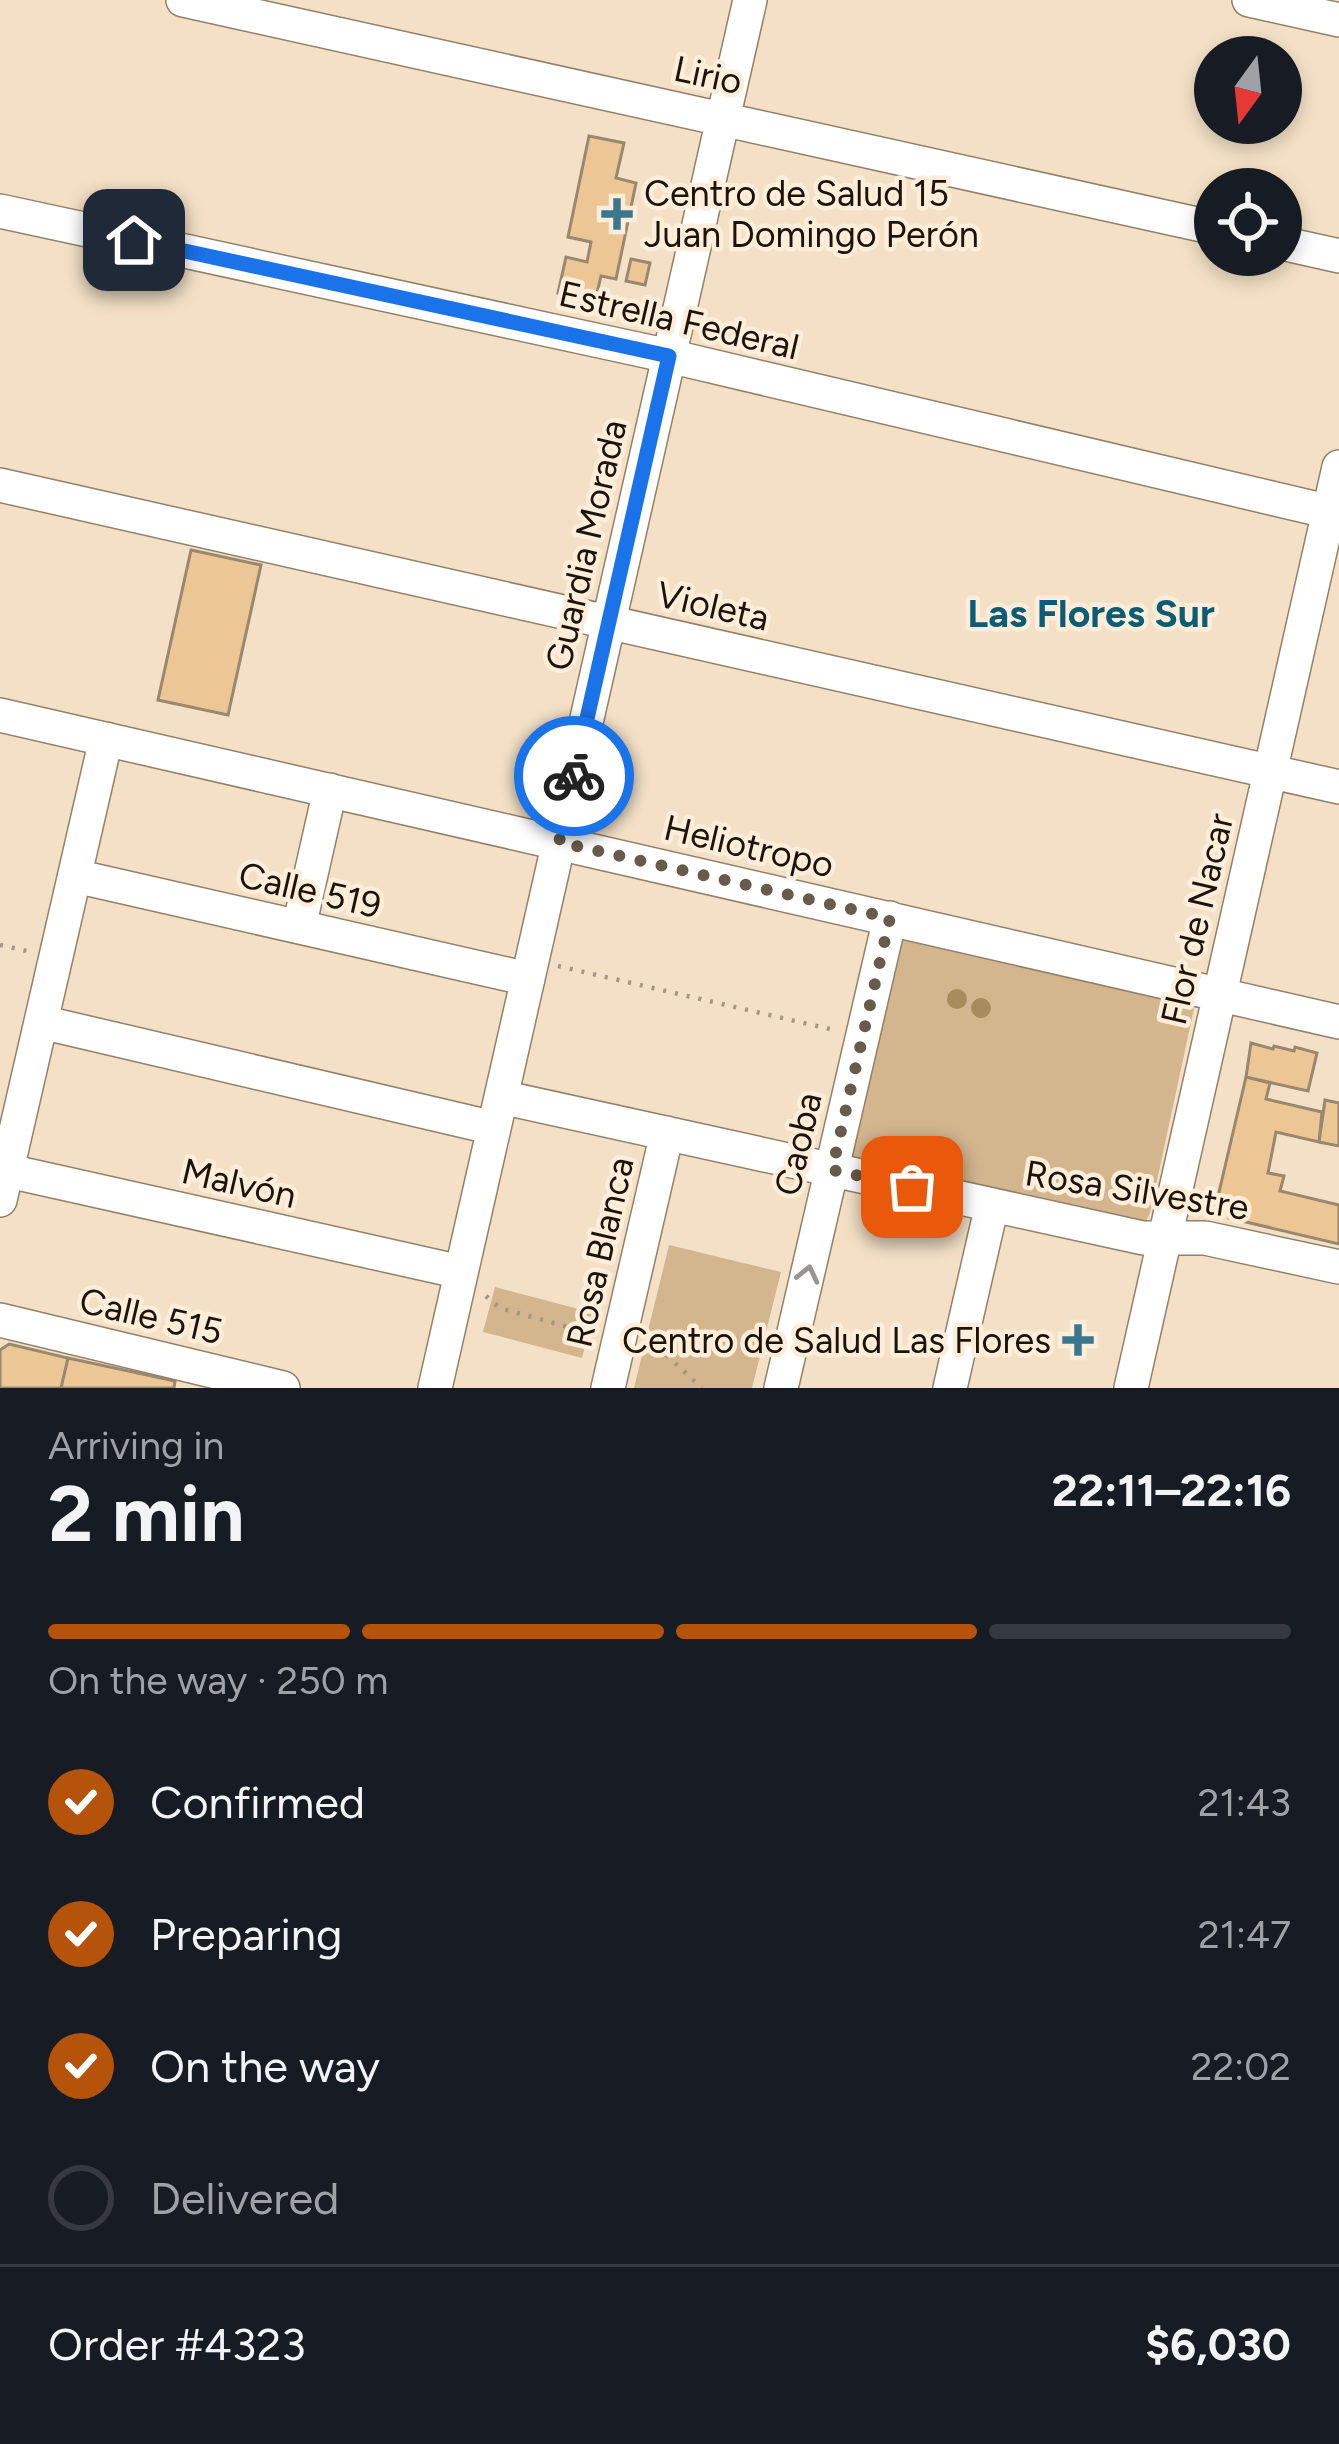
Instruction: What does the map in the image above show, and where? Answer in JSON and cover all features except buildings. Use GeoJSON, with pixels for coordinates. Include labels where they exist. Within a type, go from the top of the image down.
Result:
{"type":"FeatureCollection","features":[{"type":"Feature","properties":{"kind":"street","name":"Lirio"},"geometry":{"type":"LineString","coordinates":[[183,0],[1194,223]]}},
{"type":"Feature","properties":{"kind":"street","name":"Guardia Morada"},"geometry":{"type":"LineString","coordinates":[[435,1388],[750,0]]}},
{"type":"Feature","properties":{"kind":"street"},"geometry":{"type":"LineString","coordinates":[[1250,0],[1339,20]]}},
{"type":"Feature","properties":{"kind":"street","name":"Estrella Federal"},"geometry":{"type":"LineString","coordinates":[[0,211],[669,356],[1334,513]]}},
{"type":"Feature","properties":{"kind":"street"},"geometry":{"type":"LineString","coordinates":[[1302,248],[1339,256]]}},
{"type":"Feature","properties":{"kind":"street","name":"Flor de Nacar"},"geometry":{"type":"LineString","coordinates":[[1131,1388],[1270,772],[1334,513],[1339,467]]}},
{"type":"Feature","properties":{"kind":"street","name":"Violeta"},"geometry":{"type":"LineString","coordinates":[[0,485],[1339,788]]}},
{"type":"Feature","properties":{"kind":"street","name":"Heliotropo"},"geometry":{"type":"LineString","coordinates":[[0,715],[1339,1022]]}},
{"type":"Feature","properties":{"kind":"street"},"geometry":{"type":"LineString","coordinates":[[2,1180],[106,739]]}},
{"type":"Feature","properties":{"kind":"street"},"geometry":{"type":"LineString","coordinates":[[298,927],[330,790]]}},
{"type":"Feature","properties":{"kind":"street","name":"Calle 519"},"geometry":{"type":"LineString","coordinates":[[75,876],[298,927],[530,969]]}},
{"type":"Feature","properties":{"kind":"street","name":"Caoba"},"geometry":{"type":"LineString","coordinates":[[782,1388],[890,918]]}},
{"type":"Feature","properties":{"kind":"street","name":"Rosa Silvestre"},"geometry":{"type":"LineString","coordinates":[[41,1022],[497,1112],[667,1133],[1143,1238],[1205,1238],[1339,1268]]}},
{"type":"Feature","properties":{"kind":"street","name":"Rosa Blanca"},"geometry":{"type":"LineString","coordinates":[[608,1388],[667,1133]]}},
{"type":"Feature","properties":{"kind":"street","name":"Malvón"},"geometry":{"type":"LineString","coordinates":[[2,1180],[461,1273]]}},
{"type":"Feature","properties":{"kind":"street"},"geometry":{"type":"LineString","coordinates":[[950,1388],[992,1205]]}},
{"type":"Feature","properties":{"kind":"street","name":"Calle 515"},"geometry":{"type":"LineString","coordinates":[[0,1320],[283,1388]]}},
{"type":"Feature","properties":{"kind":"path"},"geometry":{"type":"LineString","coordinates":[[530,969],[862,1037]]}},
{"type":"Feature","properties":{"kind":"path"},"geometry":{"type":"LineString","coordinates":[[461,1273],[500,1308],[663,1352],[702,1388]]}},
{"type":"Feature","properties":{"kind":"shaded area"},"geometry":{"type":"Polygon","coordinates":[[[900,935],[1195,1004],[1146,1222],[848,1159],[900,935]]]}},
{"type":"Feature","properties":{"kind":"shaded area"},"geometry":{"type":"Polygon","coordinates":[[[669,1245],[781,1272],[752,1388],[634,1388],[669,1245]]]}},
{"type":"Feature","properties":{"kind":"shaded area"},"geometry":{"type":"Polygon","coordinates":[[[495,1287],[594,1313],[582,1358],[483,1332],[495,1287]]]}},
{"type":"Feature","properties":{"kind":"way so far"},"geometry":{"type":"LineString","coordinates":[[574,776],[559,842],[890,918],[832,1170],[912,1187]]}},
{"type":"Feature","properties":{"kind":"place","name":"Centro de Salud 15 Juan Domingo Perón"},"geometry":{"type":"Point","coordinates":[617,214]}},
{"type":"Feature","properties":{"kind":"place","name":"Centro de Salud Las Flores"},"geometry":{"type":"Point","coordinates":[1078,1340]}},
{"type":"Feature","properties":{"kind":"district","name":"Las Flores Sur"},"geometry":{"type":"Point","coordinates":[1091,613]}},
{"type":"Feature","properties":{"kind":"route"},"geometry":{"type":"LineString","coordinates":[[134,240],[669,356],[574,776]]}}]}
